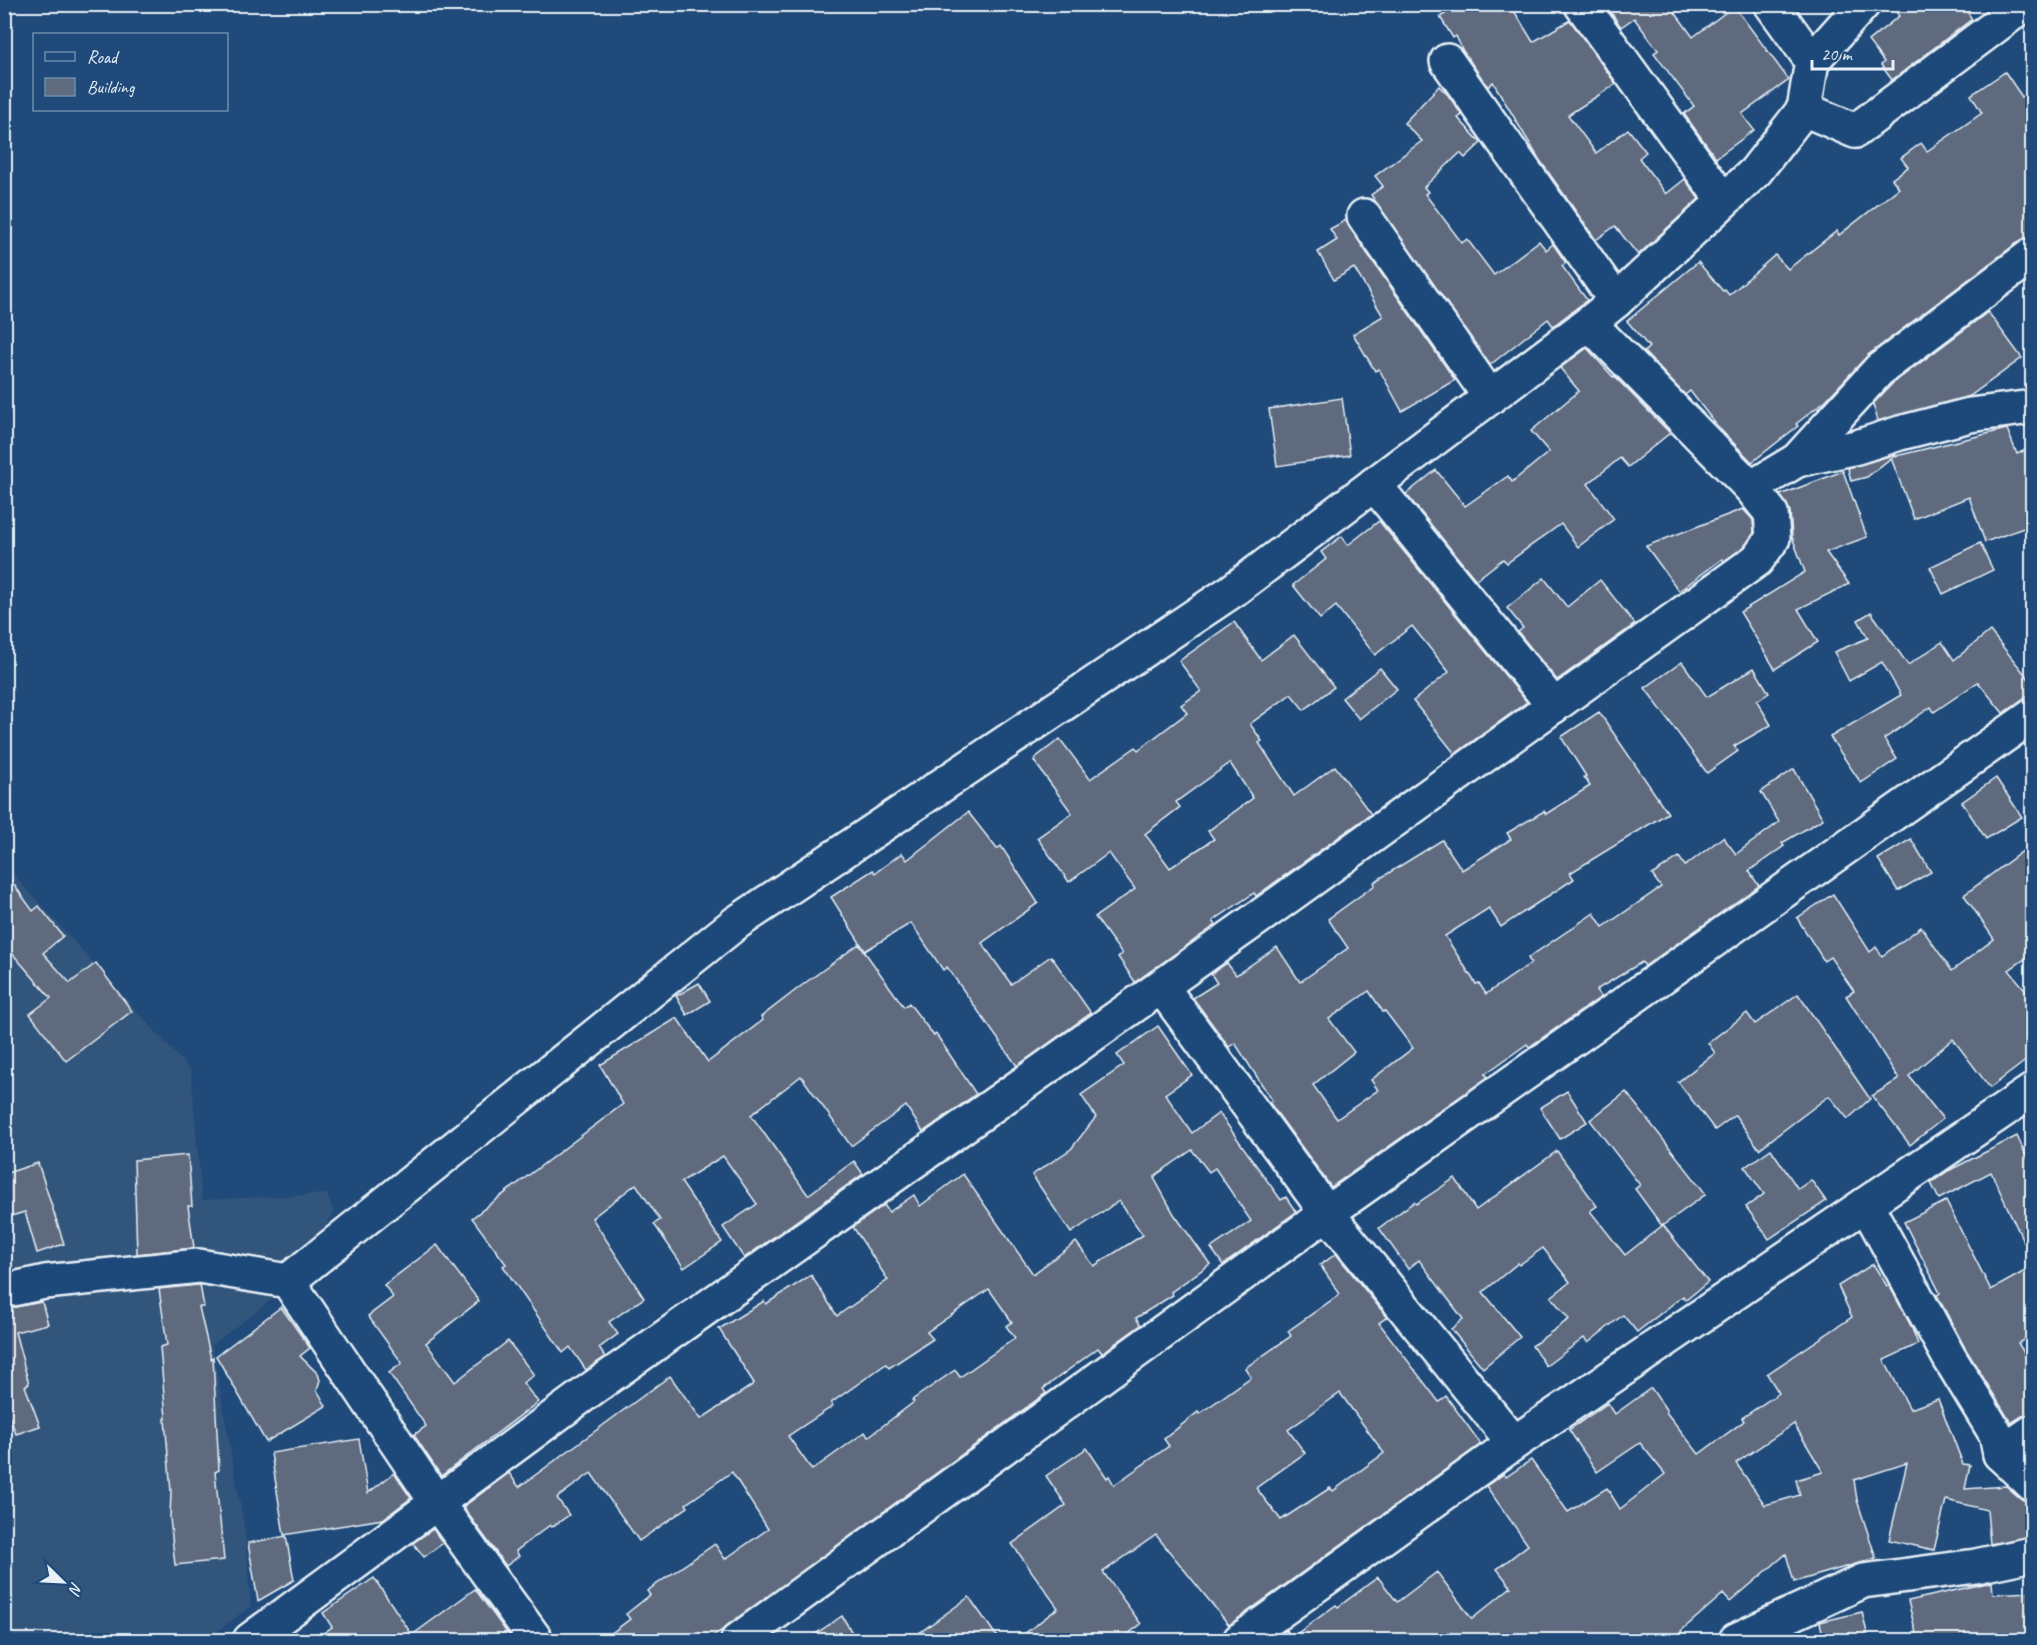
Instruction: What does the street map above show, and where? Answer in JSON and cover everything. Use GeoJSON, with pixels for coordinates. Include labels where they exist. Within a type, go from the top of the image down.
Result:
{"type":"FeatureCollection","features":[{"type":"Feature","properties":{"kind":"street"},"geometry":{"type":"LineString","coordinates":[[1581,4],[1723,200]]}},
{"type":"Feature","properties":{"kind":"street"},"geometry":{"type":"LineString","coordinates":[[1771,4],[1812,61]]}},
{"type":"Feature","properties":{"kind":"street"},"geometry":{"type":"LineString","coordinates":[[288,1281],[736,923],[1232,591],[1589,323],[1616,301],[1755,171],[1804,109],[1812,61],[1863,4]]}},
{"type":"Feature","properties":{"kind":"street"},"geometry":{"type":"LineString","coordinates":[[1804,109],[1855,131],[2025,4]]}},
{"type":"Feature","properties":{"kind":"street"},"geometry":{"type":"LineString","coordinates":[[1447,61],[1616,301]]}},
{"type":"Feature","properties":{"kind":"street"},"geometry":{"type":"LineString","coordinates":[[1364,216],[1490,397]]}},
{"type":"Feature","properties":{"kind":"street"},"geometry":{"type":"LineString","coordinates":[[1751,488],[1797,460],[1879,370],[2032,255]]}},
{"type":"Feature","properties":{"kind":"street"},"geometry":{"type":"LineString","coordinates":[[250,1641],[603,1381],[1757,560],[1773,538],[1770,513],[1751,488],[1589,323]]}},
{"type":"Feature","properties":{"kind":"street"},"geometry":{"type":"LineString","coordinates":[[1797,460],[1857,447],[1970,415],[2032,407]]}},
{"type":"Feature","properties":{"kind":"street"},"geometry":{"type":"LineString","coordinates":[[1374,484],[1554,706]]}},
{"type":"Feature","properties":{"kind":"street"},"geometry":{"type":"LineString","coordinates":[[738,1641],[1327,1213],[2032,716]]}},
{"type":"Feature","properties":{"kind":"street"},"geometry":{"type":"LineString","coordinates":[[1161,986],[1327,1213],[1514,1443]]}},
{"type":"Feature","properties":{"kind":"street"},"geometry":{"type":"LineString","coordinates":[[1240,1641],[1514,1443],[2032,1091]]}},
{"type":"Feature","properties":{"kind":"street"},"geometry":{"type":"LineString","coordinates":[[1866,1204],[1949,1357],[1996,1434],[2000,1454],[2032,1484]]}},
{"type":"Feature","properties":{"kind":"street"},"geometry":{"type":"LineString","coordinates":[[4,1291],[45,1282],[199,1266],[288,1281],[437,1503],[536,1641]]}},
{"type":"Feature","properties":{"kind":"street"},"geometry":{"type":"LineString","coordinates":[[2000,1454],[2032,1432]]}},
{"type":"Feature","properties":{"kind":"street"},"geometry":{"type":"LineString","coordinates":[[1736,1641],[1863,1581],[1976,1566],[2032,1554]]}},
{"type":"Feature","properties":{"kind":"shaded area"},"geometry":{"type":"Polygon","coordinates":[[[4,864],[191,1071],[202,1200],[327,1194],[334,1213],[273,1299],[212,1345],[245,1532],[251,1606],[206,1640],[5,1640],[4,864]]]}},
{"type":"Feature","properties":{"kind":"building"},"geometry":{"type":"Polygon","coordinates":[[[1461,4],[1510,4],[1533,42],[1570,20],[1616,84],[1568,115],[1596,153],[1628,129],[1646,152],[1639,158],[1666,194],[1685,179],[1699,199],[1638,255],[1615,226],[1596,240],[1539,159],[1493,82],[1488,87],[1463,51],[1456,36],[1453,38],[1440,17],[1461,4]]]}},
{"type":"Feature","properties":{"kind":"building"},"geometry":{"type":"Polygon","coordinates":[[[1605,4],[1669,4],[1693,37],[1734,6],[1789,80],[1742,114],[1754,130],[1716,158],[1684,114],[1694,106],[1654,53],[1658,50],[1634,18],[1621,27],[1605,4]]]}},
{"type":"Feature","properties":{"kind":"building"},"geometry":{"type":"Polygon","coordinates":[[[1891,4],[1962,4],[1972,19],[1892,80],[1881,65],[1884,62],[1868,41],[1899,16],[1891,4]]]}},
{"type":"Feature","properties":{"kind":"building"},"geometry":{"type":"Polygon","coordinates":[[[2005,72],[2022,97],[2032,90],[2032,237],[2021,240],[1868,355],[1826,400],[1796,424],[1798,426],[1752,462],[1718,427],[1690,391],[1685,395],[1644,352],[1649,347],[1627,321],[1698,262],[1729,295],[1775,255],[1788,269],[1837,231],[1839,235],[1899,188],[1892,179],[1908,167],[1901,158],[1921,143],[1927,151],[1982,113],[1971,95],[2005,72]]]}},
{"type":"Feature","properties":{"kind":"building"},"geometry":{"type":"Polygon","coordinates":[[[1439,86],[1462,115],[1458,118],[1481,143],[1465,158],[1460,153],[1424,187],[1428,192],[1425,194],[1462,243],[1467,239],[1494,275],[1539,241],[1546,250],[1553,244],[1566,263],[1562,266],[1587,300],[1553,326],[1548,319],[1490,365],[1371,195],[1383,186],[1375,176],[1422,141],[1404,123],[1439,86]]]}},
{"type":"Feature","properties":{"kind":"building"},"geometry":{"type":"Polygon","coordinates":[[[1346,220],[1455,380],[1402,411],[1379,369],[1375,371],[1353,334],[1383,316],[1354,268],[1334,280],[1318,252],[1337,240],[1330,229],[1346,220]]]}},
{"type":"Feature","properties":{"kind":"building"},"geometry":{"type":"Polygon","coordinates":[[[1988,312],[2022,358],[1970,396],[1878,421],[1873,404],[1892,384],[1988,312]]]}},
{"type":"Feature","properties":{"kind":"building"},"geometry":{"type":"Polygon","coordinates":[[[1587,348],[1670,433],[1628,467],[1620,458],[1588,484],[1614,519],[1578,547],[1561,524],[1507,563],[1503,559],[1476,580],[1406,494],[1436,470],[1465,506],[1508,476],[1512,482],[1549,452],[1531,431],[1579,391],[1560,368],[1587,348]]]}},
{"type":"Feature","properties":{"kind":"building"},"geometry":{"type":"Polygon","coordinates":[[[1342,398],[1350,455],[1277,466],[1269,409],[1342,398]]]}},
{"type":"Feature","properties":{"kind":"building"},"geometry":{"type":"Polygon","coordinates":[[[2007,429],[2017,454],[2032,447],[2032,525],[1985,542],[1969,497],[1914,519],[1891,458],[1867,477],[1851,481],[1848,468],[1896,454],[1892,457],[2007,429]]]}},
{"type":"Feature","properties":{"kind":"building"},"geometry":{"type":"Polygon","coordinates":[[[1843,471],[1867,537],[1826,552],[1849,584],[1798,609],[1818,642],[1775,669],[1740,612],[1805,572],[1792,537],[1790,511],[1780,495],[1843,471]]]}},
{"type":"Feature","properties":{"kind":"building"},"geometry":{"type":"Polygon","coordinates":[[[1743,509],[1753,520],[1754,533],[1744,547],[1724,561],[1722,559],[1679,591],[1646,546],[1743,509]]]}},
{"type":"Feature","properties":{"kind":"building"},"geometry":{"type":"Polygon","coordinates":[[[1379,521],[1527,702],[1455,754],[1413,701],[1449,672],[1412,626],[1375,655],[1336,606],[1320,619],[1293,585],[1326,559],[1321,552],[1342,536],[1348,545],[1379,521]]]}},
{"type":"Feature","properties":{"kind":"building"},"geometry":{"type":"Polygon","coordinates":[[[1980,543],[1993,570],[1943,594],[1930,567],[1980,543]]]}},
{"type":"Feature","properties":{"kind":"building"},"geometry":{"type":"Polygon","coordinates":[[[1544,578],[1567,607],[1600,580],[1635,624],[1557,680],[1518,632],[1523,628],[1507,608],[1544,578]]]}},
{"type":"Feature","properties":{"kind":"building"},"geometry":{"type":"Polygon","coordinates":[[[1871,612],[1908,665],[1942,642],[1954,660],[1990,631],[2032,683],[2032,692],[2003,713],[1978,682],[1934,712],[1931,707],[1884,739],[1897,759],[1861,783],[1830,737],[1901,695],[1882,662],[1849,681],[1834,652],[1868,638],[1858,620],[1871,612]]]}},
{"type":"Feature","properties":{"kind":"building"},"geometry":{"type":"Polygon","coordinates":[[[1234,622],[1261,660],[1294,635],[1334,687],[1304,710],[1291,694],[1250,724],[1262,741],[1259,743],[1294,796],[1335,766],[1371,814],[1256,896],[1254,893],[1213,921],[1216,925],[1135,982],[1118,957],[1122,954],[1095,917],[1135,889],[1109,853],[1069,882],[1037,838],[1072,813],[1034,761],[1060,739],[1090,779],[1136,747],[1138,750],[1187,713],[1181,705],[1201,691],[1179,661],[1234,622]],[[1230,763],[1176,802],[1180,807],[1145,834],[1170,868],[1214,839],[1208,831],[1253,798],[1230,763]]]}},
{"type":"Feature","properties":{"kind":"building"},"geometry":{"type":"Polygon","coordinates":[[[1682,662],[1707,697],[1754,668],[1769,693],[1757,701],[1771,725],[1734,746],[1738,751],[1707,773],[1645,688],[1682,662]]]}},
{"type":"Feature","properties":{"kind":"building"},"geometry":{"type":"Polygon","coordinates":[[[1380,668],[1397,689],[1359,719],[1342,698],[1380,668]]]}},
{"type":"Feature","properties":{"kind":"building"},"geometry":{"type":"Polygon","coordinates":[[[1599,712],[1668,813],[1570,873],[1574,879],[1501,927],[1489,908],[1445,936],[1476,984],[1479,983],[1486,994],[1531,963],[1528,958],[1594,913],[1603,927],[1661,887],[1652,875],[1679,857],[1685,866],[1723,837],[1736,854],[1779,822],[1761,792],[1794,769],[1823,819],[1782,843],[1784,846],[1749,871],[1759,886],[1645,966],[1642,962],[1596,990],[1601,997],[1529,1047],[1527,1044],[1485,1074],[1488,1077],[1331,1187],[1269,1102],[1272,1100],[1235,1043],[1229,1047],[1193,998],[1217,983],[1211,974],[1227,963],[1236,975],[1277,947],[1300,982],[1348,948],[1328,919],[1375,885],[1374,882],[1442,840],[1462,870],[1511,839],[1507,833],[1544,811],[1546,814],[1590,786],[1561,737],[1599,712]],[[1369,991],[1329,1019],[1354,1052],[1313,1085],[1337,1119],[1378,1090],[1371,1080],[1413,1048],[1385,1011],[1383,1012],[1369,991]]]}},
{"type":"Feature","properties":{"kind":"building"},"geometry":{"type":"Polygon","coordinates":[[[1996,778],[2022,817],[1986,839],[1962,802],[1996,778]]]}},
{"type":"Feature","properties":{"kind":"building"},"geometry":{"type":"Polygon","coordinates":[[[968,812],[997,849],[1001,846],[1038,903],[982,943],[1011,984],[1051,956],[1091,1013],[1017,1066],[947,967],[943,970],[911,923],[865,951],[831,897],[873,870],[875,873],[902,853],[907,860],[968,812]]]}},
{"type":"Feature","properties":{"kind":"building"},"geometry":{"type":"Polygon","coordinates":[[[1911,839],[1931,872],[1898,891],[1878,859],[1911,839]]]}},
{"type":"Feature","properties":{"kind":"building"},"geometry":{"type":"Polygon","coordinates":[[[2032,844],[2032,954],[2009,970],[2032,998],[2032,1056],[1990,1088],[1953,1039],[1909,1076],[1943,1119],[1910,1145],[1872,1096],[1899,1079],[1846,996],[1854,991],[1830,957],[1824,961],[1797,918],[1833,894],[1870,952],[1876,947],[1882,956],[1921,927],[1952,971],[1994,939],[1964,895],[2032,844]]]}},
{"type":"Feature","properties":{"kind":"building"},"geometry":{"type":"Polygon","coordinates":[[[4,871],[33,911],[39,906],[63,936],[43,953],[70,983],[96,963],[132,1011],[66,1061],[30,1014],[51,998],[4,944],[4,871]]]}},
{"type":"Feature","properties":{"kind":"building"},"geometry":{"type":"Polygon","coordinates":[[[859,944],[904,1007],[909,1003],[934,1036],[936,1034],[976,1094],[923,1132],[906,1106],[851,1146],[801,1076],[751,1115],[808,1195],[854,1161],[863,1174],[744,1258],[723,1227],[757,1204],[723,1156],[681,1182],[722,1242],[684,1268],[654,1224],[660,1220],[636,1184],[592,1218],[644,1298],[609,1322],[618,1334],[599,1348],[605,1357],[586,1370],[570,1347],[563,1353],[503,1266],[506,1264],[472,1218],[623,1104],[600,1065],[677,1018],[708,1062],[763,1020],[761,1017],[859,944]]]}},
{"type":"Feature","properties":{"kind":"building"},"geometry":{"type":"Polygon","coordinates":[[[699,983],[710,1001],[687,1015],[676,996],[699,983]]]}},
{"type":"Feature","properties":{"kind":"building"},"geometry":{"type":"Polygon","coordinates":[[[1798,994],[1870,1099],[1848,1119],[1829,1096],[1759,1149],[1735,1115],[1715,1130],[1678,1082],[1715,1053],[1708,1043],[1747,1013],[1755,1024],[1798,994]]]}},
{"type":"Feature","properties":{"kind":"building"},"geometry":{"type":"Polygon","coordinates":[[[1158,1026],[1192,1075],[1165,1094],[1192,1133],[1219,1113],[1281,1200],[1286,1197],[1296,1212],[1223,1265],[1211,1248],[1251,1221],[1215,1168],[1209,1172],[1192,1150],[1156,1175],[1154,1178],[1174,1214],[1210,1264],[1171,1292],[1173,1295],[1136,1318],[1141,1325],[1102,1353],[1098,1348],[1043,1389],[1046,1393],[707,1641],[601,1641],[630,1619],[626,1614],[650,1595],[647,1591],[715,1544],[725,1559],[768,1529],[732,1472],[686,1504],[688,1507],[639,1541],[591,1473],[557,1498],[569,1515],[552,1527],[550,1525],[516,1551],[519,1556],[506,1566],[463,1507],[509,1473],[519,1487],[670,1376],[701,1419],[751,1386],[754,1383],[719,1329],[764,1301],[766,1304],[811,1275],[837,1316],[888,1280],[853,1227],[884,1205],[889,1212],[914,1195],[920,1206],[963,1174],[1033,1274],[1076,1242],[1094,1266],[1143,1235],[1119,1201],[1071,1233],[1032,1175],[1071,1149],[1096,1117],[1081,1095],[1124,1065],[1117,1055],[1158,1026]],[[989,1289],[927,1332],[933,1339],[889,1368],[886,1364],[831,1403],[833,1406],[788,1436],[812,1470],[865,1432],[868,1437],[914,1402],[912,1400],[955,1370],[960,1377],[1015,1338],[1006,1326],[1012,1322],[989,1289]]]}},
{"type":"Feature","properties":{"kind":"building"},"geometry":{"type":"Polygon","coordinates":[[[1567,1091],[1587,1122],[1560,1139],[1540,1108],[1567,1091]]]}},
{"type":"Feature","properties":{"kind":"building"},"geometry":{"type":"Polygon","coordinates":[[[1626,1092],[1706,1194],[1662,1226],[1635,1189],[1640,1185],[1590,1120],[1626,1092]]]}},
{"type":"Feature","properties":{"kind":"building"},"geometry":{"type":"Polygon","coordinates":[[[2017,1136],[2032,1168],[2032,1260],[1991,1172],[1939,1199],[1931,1183],[1948,1171],[2017,1136]]]}},
{"type":"Feature","properties":{"kind":"building"},"geometry":{"type":"Polygon","coordinates":[[[1771,1149],[1798,1189],[1811,1180],[1826,1201],[1769,1239],[1746,1207],[1764,1194],[1745,1167],[1771,1149]]]}},
{"type":"Feature","properties":{"kind":"building"},"geometry":{"type":"Polygon","coordinates":[[[1557,1151],[1597,1206],[1590,1211],[1625,1255],[1663,1225],[1708,1282],[1686,1300],[1683,1296],[1637,1332],[1623,1315],[1588,1343],[1584,1338],[1546,1366],[1532,1346],[1569,1319],[1551,1297],[1570,1282],[1543,1248],[1519,1265],[1518,1263],[1483,1292],[1520,1337],[1483,1368],[1451,1329],[1463,1319],[1419,1260],[1408,1269],[1379,1228],[1414,1202],[1416,1204],[1455,1178],[1476,1210],[1557,1151]]]}},
{"type":"Feature","properties":{"kind":"building"},"geometry":{"type":"Polygon","coordinates":[[[188,1155],[192,1206],[188,1206],[194,1248],[137,1254],[134,1160],[188,1155]]]}},
{"type":"Feature","properties":{"kind":"building"},"geometry":{"type":"Polygon","coordinates":[[[38,1163],[64,1244],[37,1253],[25,1212],[4,1218],[4,1174],[38,1163]]]}},
{"type":"Feature","properties":{"kind":"building"},"geometry":{"type":"Polygon","coordinates":[[[1946,1201],[1991,1290],[2032,1267],[2032,1335],[2018,1343],[2032,1366],[2032,1414],[2022,1416],[2011,1423],[1965,1348],[1937,1295],[1940,1293],[1904,1222],[1946,1201]]]}},
{"type":"Feature","properties":{"kind":"building"},"geometry":{"type":"Polygon","coordinates":[[[437,1245],[479,1301],[426,1343],[455,1382],[508,1341],[534,1375],[523,1383],[538,1402],[441,1476],[414,1435],[426,1426],[389,1373],[402,1363],[368,1316],[393,1297],[384,1285],[437,1245]]]}},
{"type":"Feature","properties":{"kind":"building"},"geometry":{"type":"Polygon","coordinates":[[[1336,1254],[1387,1317],[1379,1323],[1439,1402],[1446,1396],[1481,1444],[1229,1625],[1156,1535],[1103,1572],[1141,1624],[1119,1641],[1015,1641],[1058,1608],[1012,1544],[1066,1505],[1046,1476],[1087,1448],[1114,1485],[1169,1446],[1164,1439],[1198,1412],[1199,1414],[1251,1377],[1245,1368],[1291,1336],[1288,1331],[1340,1294],[1320,1265],[1336,1254]],[[1340,1393],[1288,1430],[1305,1453],[1256,1488],[1281,1520],[1330,1488],[1333,1491],[1384,1453],[1340,1393]]]}},
{"type":"Feature","properties":{"kind":"building"},"geometry":{"type":"Polygon","coordinates":[[[1873,1264],[1887,1286],[1889,1285],[1918,1344],[1884,1360],[1910,1409],[1938,1399],[1963,1464],[1970,1465],[1965,1489],[2006,1486],[2020,1498],[2032,1502],[2032,1536],[1990,1544],[1987,1510],[1946,1500],[1934,1550],[1889,1540],[1907,1463],[1854,1480],[1857,1500],[1876,1558],[1794,1582],[1786,1554],[1730,1602],[1723,1594],[1681,1631],[1689,1641],[1271,1641],[1286,1630],[1291,1638],[1378,1577],[1397,1602],[1437,1572],[1472,1619],[1511,1587],[1497,1569],[1528,1545],[1486,1486],[1504,1474],[1506,1477],[1531,1460],[1568,1512],[1607,1488],[1620,1509],[1665,1474],[1640,1443],[1597,1472],[1569,1430],[1608,1403],[1615,1414],[1651,1388],[1666,1412],[1699,1454],[1744,1421],[1742,1418],[1779,1393],[1767,1374],[1852,1317],[1838,1286],[1873,1264]],[[1794,1424],[1736,1463],[1765,1505],[1800,1495],[1796,1480],[1823,1472],[1794,1424]]]}},
{"type":"Feature","properties":{"kind":"building"},"geometry":{"type":"Polygon","coordinates":[[[200,1285],[204,1307],[199,1307],[211,1359],[213,1357],[219,1470],[215,1472],[224,1560],[175,1565],[160,1347],[167,1345],[159,1289],[200,1285]]]}},
{"type":"Feature","properties":{"kind":"building"},"geometry":{"type":"Polygon","coordinates":[[[42,1302],[48,1324],[15,1332],[29,1384],[25,1386],[40,1426],[16,1434],[4,1402],[4,1309],[42,1302]]]}},
{"type":"Feature","properties":{"kind":"building"},"geometry":{"type":"Polygon","coordinates":[[[281,1307],[310,1348],[300,1356],[318,1374],[320,1380],[317,1390],[326,1406],[266,1442],[216,1356],[281,1307]]]}},
{"type":"Feature","properties":{"kind":"building"},"geometry":{"type":"Polygon","coordinates":[[[359,1439],[368,1493],[394,1473],[411,1498],[383,1519],[284,1535],[271,1453],[359,1439]]]}},
{"type":"Feature","properties":{"kind":"building"},"geometry":{"type":"Polygon","coordinates":[[[433,1529],[443,1543],[424,1557],[413,1543],[433,1529]]]}},
{"type":"Feature","properties":{"kind":"building"},"geometry":{"type":"Polygon","coordinates":[[[286,1536],[294,1580],[258,1601],[248,1543],[286,1536]]]}},
{"type":"Feature","properties":{"kind":"building"},"geometry":{"type":"Polygon","coordinates":[[[374,1578],[412,1635],[475,1589],[513,1641],[312,1641],[332,1627],[323,1613],[374,1578]]]}},
{"type":"Feature","properties":{"kind":"building"},"geometry":{"type":"Polygon","coordinates":[[[1992,1582],[1993,1594],[2032,1592],[2032,1639],[1918,1641],[1908,1601],[1992,1582]]]}},
{"type":"Feature","properties":{"kind":"building"},"geometry":{"type":"Polygon","coordinates":[[[969,1597],[1000,1641],[908,1641],[969,1597]]]}},
{"type":"Feature","properties":{"kind":"building"},"geometry":{"type":"Polygon","coordinates":[[[1862,1612],[1869,1641],[1824,1641],[1820,1622],[1862,1612]]]}},
{"type":"Feature","properties":{"kind":"building"},"geometry":{"type":"Polygon","coordinates":[[[842,1616],[857,1641],[805,1641],[842,1616]]]}}]}
